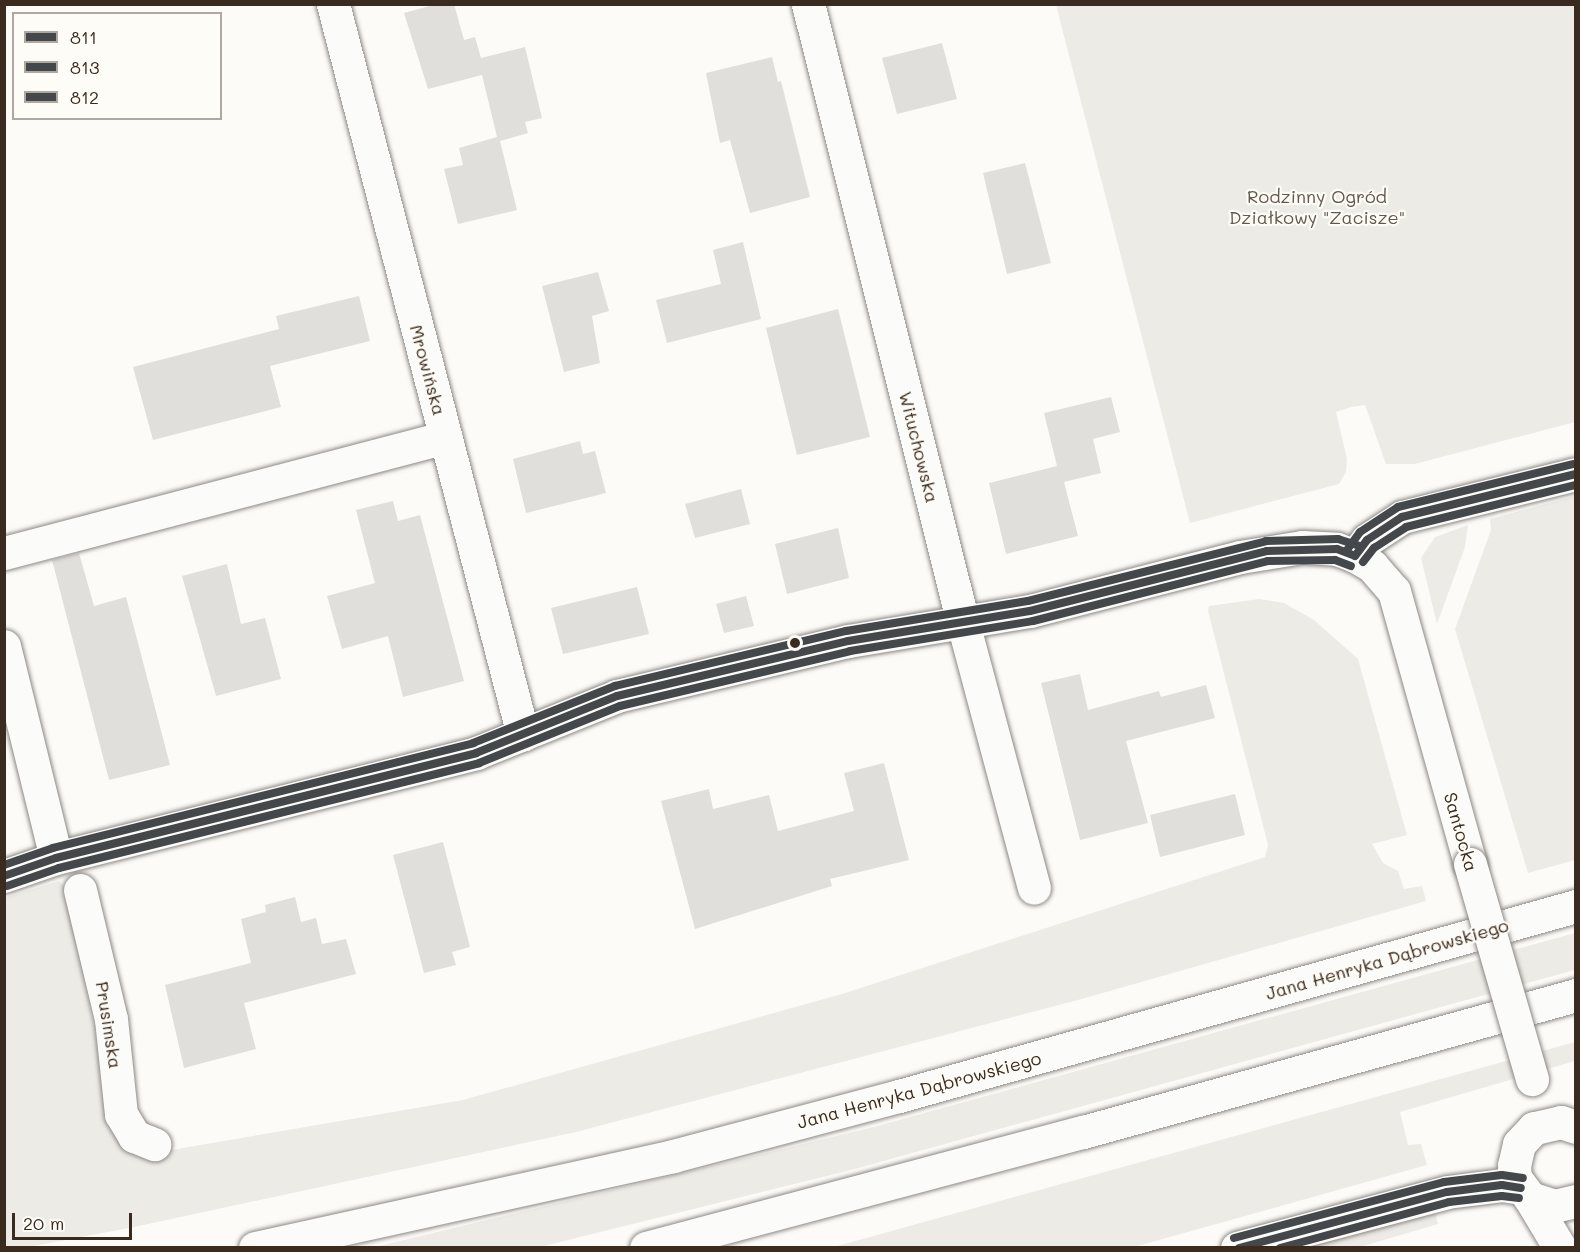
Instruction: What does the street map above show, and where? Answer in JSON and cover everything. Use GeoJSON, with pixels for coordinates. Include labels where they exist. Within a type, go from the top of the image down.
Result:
{"type":"FeatureCollection","features":[{"type":"Feature","properties":{"kind":"street","name":"Mrowińska"},"geometry":{"type":"LineString","coordinates":[[333,4],[523,735]]}},
{"type":"Feature","properties":{"kind":"street","name":"Wituchowska"},"geometry":{"type":"LineString","coordinates":[[808,4],[963,623],[1034,888]]}},
{"type":"Feature","properties":{"kind":"street"},"geometry":{"type":"LineString","coordinates":[[4,553],[445,437]]}},
{"type":"Feature","properties":{"kind":"street"},"geometry":{"type":"LineString","coordinates":[[4,876],[56,858],[476,753],[617,696],[848,641],[1030,611],[1267,551],[1337,549],[1355,556],[1367,540],[1402,517],[1575,474]]}},
{"type":"Feature","properties":{"kind":"street","name":"Santocka"},"geometry":{"type":"LineString","coordinates":[[1355,556],[1372,566],[1394,591],[1532,1079],[1560,1125]]}},
{"type":"Feature","properties":{"kind":"street"},"geometry":{"type":"LineString","coordinates":[[4,646],[56,858]]}},
{"type":"Feature","properties":{"kind":"street","name":"Prusimska"},"geometry":{"type":"LineString","coordinates":[[80,890],[111,1019],[121,1114],[134,1136],[154,1144]]}},
{"type":"Feature","properties":{"kind":"street","name":"Jana Henryka Dąbrowskiego"},"geometry":{"type":"LineString","coordinates":[[255,1248],[673,1156],[899,1096],[1575,906]]}},
{"type":"Feature","properties":{"kind":"street"},"geometry":{"type":"LineString","coordinates":[[646,1248],[1071,1135],[1575,995]]}},
{"type":"Feature","properties":{"kind":"street"},"geometry":{"type":"LineString","coordinates":[[1560,1125],[1525,1135],[1515,1154],[1515,1178],[1560,1248]]}},
{"type":"Feature","properties":{"kind":"street"},"geometry":{"type":"LineString","coordinates":[[1237,1248],[1447,1192],[1502,1185],[1554,1206],[1575,1201]]}},
{"type":"Feature","properties":{"kind":"green space","name":"Rodzinny Ogród Działkowy \"Zacisze\""},"geometry":{"type":"Polygon","coordinates":[[[1056,5],[1575,5],[1575,422],[1415,464],[1386,464],[1365,405],[1351,407],[1336,412],[1347,459],[1346,472],[1339,484],[1190,523],[1056,5]]]}},
{"type":"Feature","properties":{"kind":"green space"},"geometry":{"type":"Polygon","coordinates":[[[1575,496],[1575,860],[1528,873],[1455,629],[1491,530],[1490,519],[1575,496]]]}},
{"type":"Feature","properties":{"kind":"green space"},"geometry":{"type":"Polygon","coordinates":[[[1468,525],[1465,547],[1437,624],[1421,558],[1435,537],[1468,525]]]}},
{"type":"Feature","properties":{"kind":"green space"},"geometry":{"type":"Polygon","coordinates":[[[1259,599],[1284,603],[1314,620],[1358,659],[1407,835],[1372,844],[1383,863],[1398,871],[1404,889],[1422,886],[1426,901],[1078,1000],[576,1132],[134,1227],[29,1247],[5,1248],[4,898],[59,881],[64,886],[115,1124],[160,1152],[463,1100],[842,994],[1265,857],[1268,845],[1208,611],[1209,606],[1259,599]]]}},
{"type":"Feature","properties":{"kind":"green space"},"geometry":{"type":"Polygon","coordinates":[[[1575,933],[1575,970],[851,1170],[540,1247],[371,1248],[874,1127],[1575,933]]]}},
{"type":"Feature","properties":{"kind":"green space"},"geometry":{"type":"Polygon","coordinates":[[[1575,1042],[1575,1061],[1400,1112],[1408,1145],[1421,1144],[1427,1165],[1134,1247],[830,1248],[1575,1042]]]}},
{"type":"Feature","properties":{"kind":"green space"},"geometry":{"type":"Polygon","coordinates":[[[1434,1208],[1438,1224],[1360,1247],[1295,1248],[1434,1208]]]}},
{"type":"Feature","properties":{"kind":"building"},"geometry":{"type":"Polygon","coordinates":[[[437,4],[454,4],[464,40],[475,37],[481,58],[525,47],[542,118],[525,122],[528,133],[500,141],[517,210],[458,224],[444,169],[463,165],[459,148],[497,137],[482,75],[428,89],[404,13],[437,4]]]}},
{"type":"Feature","properties":{"kind":"building"},"geometry":{"type":"Polygon","coordinates":[[[942,43],[957,99],[897,114],[882,58],[942,43]]]}},
{"type":"Feature","properties":{"kind":"building"},"geometry":{"type":"Polygon","coordinates":[[[772,57],[778,82],[781,81],[810,197],[750,213],[730,140],[720,143],[706,73],[772,57]]]}},
{"type":"Feature","properties":{"kind":"building"},"geometry":{"type":"Polygon","coordinates":[[[1025,163],[1051,263],[1007,274],[983,173],[1025,163]]]}},
{"type":"Feature","properties":{"kind":"building"},"geometry":{"type":"Polygon","coordinates":[[[743,242],[761,319],[667,343],[656,300],[721,284],[713,250],[743,242]]]}},
{"type":"Feature","properties":{"kind":"building"},"geometry":{"type":"Polygon","coordinates":[[[598,272],[609,311],[592,316],[600,363],[564,372],[542,286],[598,272]]]}},
{"type":"Feature","properties":{"kind":"building"},"geometry":{"type":"Polygon","coordinates":[[[359,296],[370,341],[270,366],[281,407],[153,440],[133,367],[279,329],[276,316],[359,296]]]}},
{"type":"Feature","properties":{"kind":"building"},"geometry":{"type":"Polygon","coordinates":[[[838,309],[870,437],[797,455],[766,328],[838,309]]]}},
{"type":"Feature","properties":{"kind":"building"},"geometry":{"type":"Polygon","coordinates":[[[1111,397],[1120,432],[1093,439],[1101,473],[1064,482],[1078,536],[1006,554],[989,483],[1057,466],[1044,413],[1111,397]]]}},
{"type":"Feature","properties":{"kind":"building"},"geometry":{"type":"Polygon","coordinates":[[[580,441],[583,454],[595,451],[606,493],[526,513],[513,459],[580,441]]]}},
{"type":"Feature","properties":{"kind":"building"},"geometry":{"type":"Polygon","coordinates":[[[741,489],[750,524],[695,538],[685,504],[741,489]]]}},
{"type":"Feature","properties":{"kind":"building"},"geometry":{"type":"Polygon","coordinates":[[[393,501],[398,521],[420,515],[464,681],[403,697],[388,636],[342,649],[327,596],[375,583],[356,510],[393,501]]]}},
{"type":"Feature","properties":{"kind":"building"},"geometry":{"type":"Polygon","coordinates":[[[838,528],[849,578],[787,594],[775,544],[838,528]]]}},
{"type":"Feature","properties":{"kind":"building"},"geometry":{"type":"Polygon","coordinates":[[[79,553],[94,606],[126,597],[170,765],[109,780],[52,560],[79,553]]]}},
{"type":"Feature","properties":{"kind":"building"},"geometry":{"type":"Polygon","coordinates":[[[227,564],[241,624],[265,618],[281,679],[216,696],[182,576],[227,564]]]}},
{"type":"Feature","properties":{"kind":"building"},"geometry":{"type":"Polygon","coordinates":[[[637,587],[649,634],[563,654],[551,608],[637,587]]]}},
{"type":"Feature","properties":{"kind":"building"},"geometry":{"type":"Polygon","coordinates":[[[746,596],[754,626],[724,633],[716,604],[746,596]]]}},
{"type":"Feature","properties":{"kind":"building"},"geometry":{"type":"Polygon","coordinates":[[[1080,674],[1088,710],[1159,691],[1161,697],[1206,685],[1215,718],[1126,741],[1148,823],[1080,840],[1041,683],[1080,674]]]}},
{"type":"Feature","properties":{"kind":"building"},"geometry":{"type":"Polygon","coordinates":[[[884,763],[909,860],[830,879],[832,886],[695,929],[661,801],[709,789],[713,809],[769,795],[778,831],[854,811],[844,773],[884,763]]]}},
{"type":"Feature","properties":{"kind":"building"},"geometry":{"type":"Polygon","coordinates":[[[1235,794],[1245,835],[1160,857],[1150,815],[1235,794]]]}},
{"type":"Feature","properties":{"kind":"building"},"geometry":{"type":"Polygon","coordinates":[[[443,842],[470,947],[452,952],[456,965],[424,973],[393,855],[443,842]]]}},
{"type":"Feature","properties":{"kind":"building"},"geometry":{"type":"Polygon","coordinates":[[[295,897],[301,922],[316,918],[322,944],[346,939],[356,974],[244,1003],[256,1049],[184,1068],[165,985],[251,963],[241,919],[266,912],[265,905],[295,897]]]}},
{"type":"Feature","properties":{"kind":"transit line","name":"812"},"geometry":{"type":"LineString","coordinates":[[1347,550],[1360,532],[1398,507],[1573,464]]}},
{"type":"Feature","properties":{"kind":"transit line","name":"811"},"geometry":{"type":"LineString","coordinates":[[1355,556],[1367,540],[1402,517],[1576,474]]}},
{"type":"Feature","properties":{"kind":"transit line","name":"813"},"geometry":{"type":"LineString","coordinates":[[1363,562],[1374,548],[1406,527],[1576,485]]}},
{"type":"Feature","properties":{"kind":"transit line","name":"812"},"geometry":{"type":"LineString","coordinates":[[4,865],[53,848],[473,743],[615,686],[846,631],[1028,601],[1266,541],[1338,539],[1359,546]]}},
{"type":"Feature","properties":{"kind":"transit line","name":"811"},"geometry":{"type":"LineString","coordinates":[[4,876],[56,858],[476,753],[617,696],[848,641],[1030,611],[1267,551],[1337,549],[1355,556]]}},
{"type":"Feature","properties":{"kind":"transit line","name":"813"},"geometry":{"type":"LineString","coordinates":[[7,886],[59,868],[479,763],[620,706],[850,651],[1033,621],[1268,561],[1335,560],[1351,566]]}},
{"type":"Feature","properties":{"kind":"transit line","name":"812"},"geometry":{"type":"LineString","coordinates":[[1234,1238],[1444,1182],[1502,1175],[1523,1178]]}},
{"type":"Feature","properties":{"kind":"transit line","name":"811"},"geometry":{"type":"LineString","coordinates":[[1239,1248],[1447,1192],[1502,1185],[1521,1188]]}},
{"type":"Feature","properties":{"kind":"transit line","name":"813"},"geometry":{"type":"LineString","coordinates":[[1280,1248],[1449,1202],[1502,1196],[1519,1198]]}}]}
